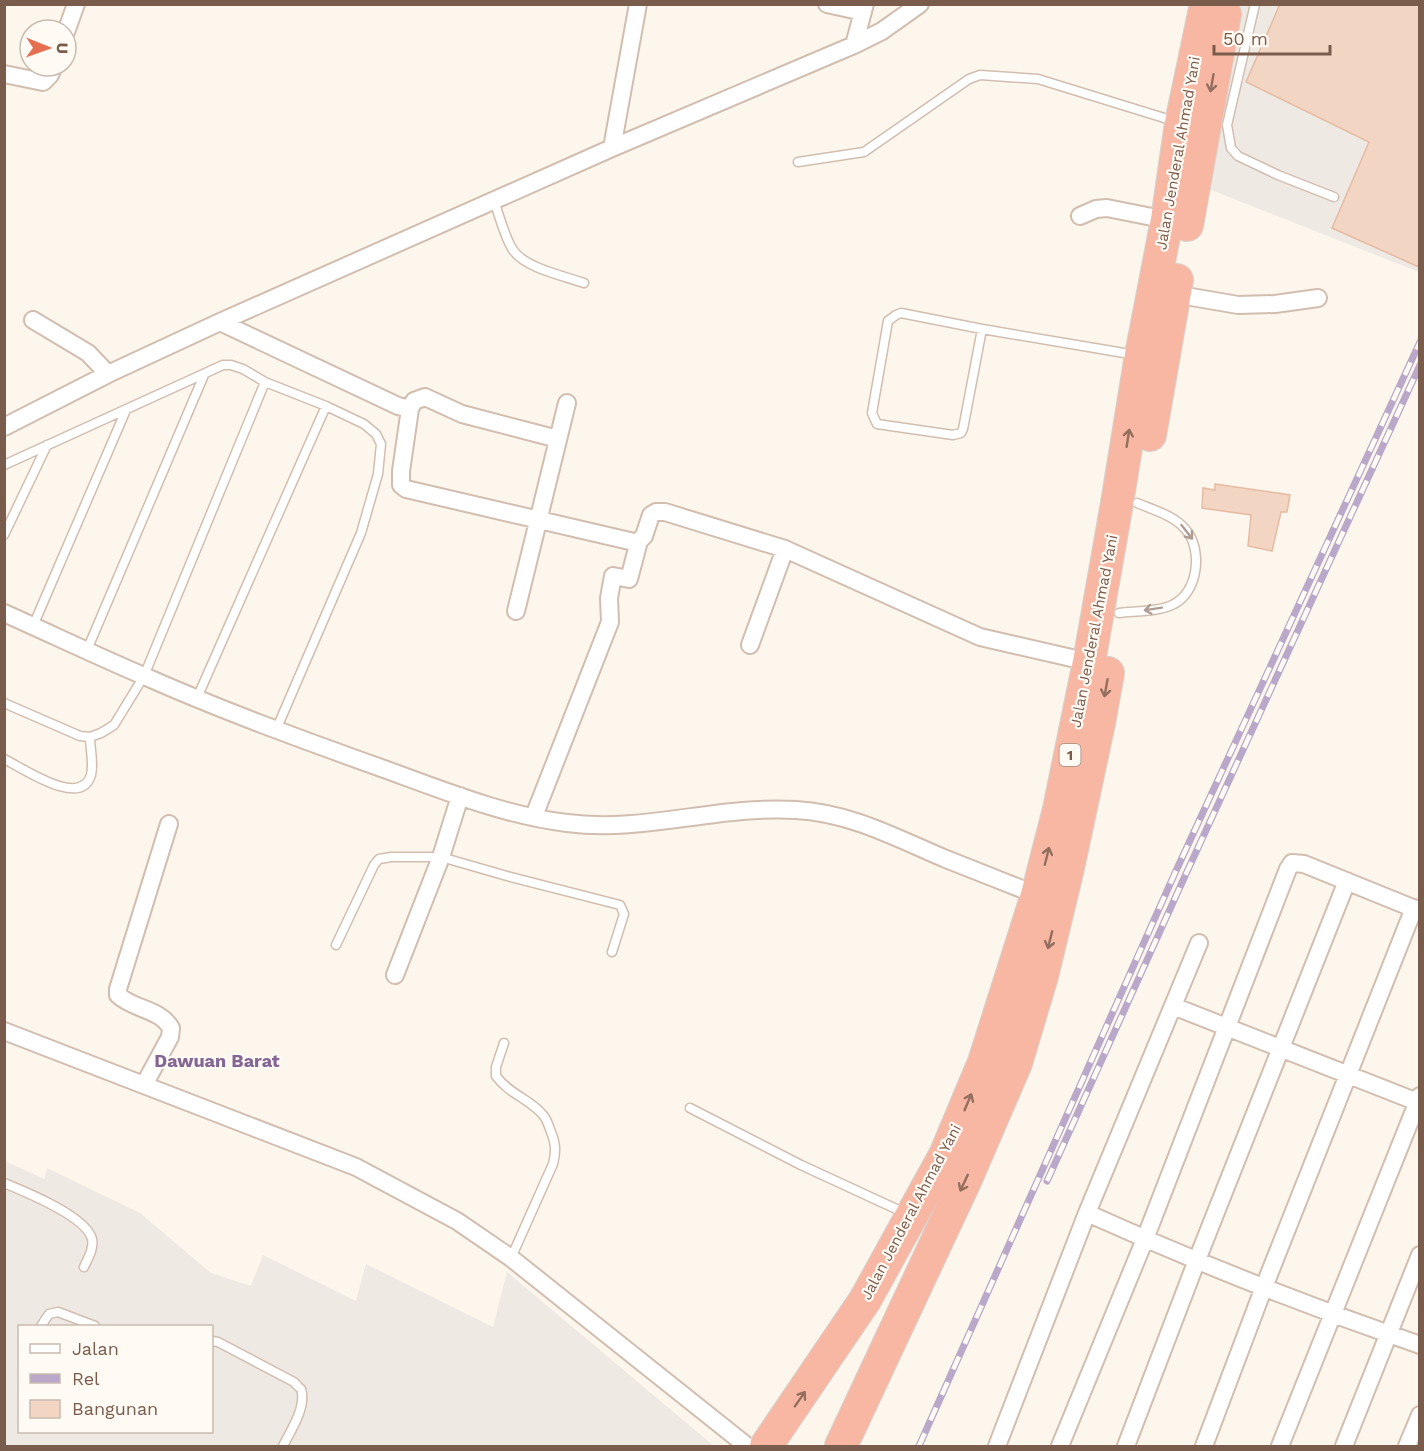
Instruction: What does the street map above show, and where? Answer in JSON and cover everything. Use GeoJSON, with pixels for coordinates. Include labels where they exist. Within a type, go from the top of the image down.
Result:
{"type":"FeatureCollection","features":[{"type":"Feature","properties":{"kind":"highway","name":"Jalan Jenderal Ahmad Yani"},"geometry":{"type":"LineString","coordinates":[[841,1446],[1003,1098],[1042,976],[1099,723],[1119,613],[1137,503],[1167,220],[1181,123],[1206,4]]}},
{"type":"Feature","properties":{"kind":"highway","name":"Jalan Jenderal Ahmad Yani"},"geometry":{"type":"LineString","coordinates":[[766,1446],[854,1317],[945,1155],[984,1062],[1037,895],[1059,809],[1118,503],[1152,358],[1174,294],[1226,4]]}},
{"type":"Feature","properties":{"kind":"street"},"geometry":{"type":"LineString","coordinates":[[612,148],[638,4]]}},
{"type":"Feature","properties":{"kind":"street"},"geometry":{"type":"LineString","coordinates":[[827,4],[864,8],[854,45]]}},
{"type":"Feature","properties":{"kind":"street"},"geometry":{"type":"LineString","coordinates":[[4,427],[108,374],[220,322],[612,148],[854,45],[882,31],[920,4]]}},
{"type":"Feature","properties":{"kind":"street"},"geometry":{"type":"LineString","coordinates":[[24,78],[43,82],[47,78]]}},
{"type":"Feature","properties":{"kind":"street"},"geometry":{"type":"LineString","coordinates":[[1080,216],[1096,209],[1107,208],[1167,220]]}},
{"type":"Feature","properties":{"kind":"street"},"geometry":{"type":"LineString","coordinates":[[1174,294],[1256,306],[1318,298]]}},
{"type":"Feature","properties":{"kind":"street"},"geometry":{"type":"LineString","coordinates":[[33,320],[88,354],[108,374]]}},
{"type":"Feature","properties":{"kind":"street"},"geometry":{"type":"LineString","coordinates":[[220,322],[381,399],[410,409]]}},
{"type":"Feature","properties":{"kind":"street"},"geometry":{"type":"LineString","coordinates":[[558,439],[462,414],[425,397],[414,401],[410,409],[401,485],[406,489],[538,521],[634,542],[639,541]]}},
{"type":"Feature","properties":{"kind":"street"},"geometry":{"type":"LineString","coordinates":[[516,611],[567,403]]}},
{"type":"Feature","properties":{"kind":"street"},"geometry":{"type":"LineString","coordinates":[[534,816],[610,622],[609,598],[613,576],[629,579],[639,541],[644,536],[651,515],[656,512],[665,512],[785,549],[980,637],[1089,662]]}},
{"type":"Feature","properties":{"kind":"street"},"geometry":{"type":"LineString","coordinates":[[750,645],[785,549]]}},
{"type":"Feature","properties":{"kind":"street"},"geometry":{"type":"LineString","coordinates":[[4,613],[144,676],[276,730],[460,796],[568,823],[632,825],[755,809],[832,814],[866,824],[1037,895]]}},
{"type":"Feature","properties":{"kind":"street"},"geometry":{"type":"LineString","coordinates":[[395,975],[441,857],[460,796]]}},
{"type":"Feature","properties":{"kind":"street"},"geometry":{"type":"LineString","coordinates":[[144,1085],[170,1036],[171,1028],[160,1016],[124,1001],[118,995],[118,989],[169,824]]}},
{"type":"Feature","properties":{"kind":"street"},"geometry":{"type":"LineString","coordinates":[[1060,1446],[1145,1239],[1288,869],[1292,863],[1304,864],[1417,909],[1264,1287],[1204,1446]]}},
{"type":"Feature","properties":{"kind":"street"},"geometry":{"type":"LineString","coordinates":[[1126,1446],[1347,881]]}},
{"type":"Feature","properties":{"kind":"street"},"geometry":{"type":"LineString","coordinates":[[997,1446],[1087,1214],[1199,943]]}},
{"type":"Feature","properties":{"kind":"street"},"geometry":{"type":"LineString","coordinates":[[1173,1006],[1419,1100],[1280,1446]]}},
{"type":"Feature","properties":{"kind":"street"},"geometry":{"type":"LineString","coordinates":[[4,1031],[356,1167],[458,1221],[512,1258],[747,1446]]}},
{"type":"Feature","properties":{"kind":"street"},"geometry":{"type":"LineString","coordinates":[[1087,1214],[1264,1287],[1419,1345]]}},
{"type":"Feature","properties":{"kind":"street"},"geometry":{"type":"LineString","coordinates":[[1344,1446],[1419,1255]]}},
{"type":"Feature","properties":{"kind":"street"},"geometry":{"type":"LineString","coordinates":[[1407,1446],[1419,1415]]}},
{"type":"Feature","properties":{"kind":"lane"},"geometry":{"type":"LineString","coordinates":[[1255,4],[1227,125],[1231,148],[1238,156],[1248,161],[1334,197]]}},
{"type":"Feature","properties":{"kind":"lane"},"geometry":{"type":"LineString","coordinates":[[798,162],[864,152],[969,79],[980,75],[1045,80],[1181,123]]}},
{"type":"Feature","properties":{"kind":"lane"},"geometry":{"type":"LineString","coordinates":[[494,201],[507,238],[519,257],[528,263],[584,283]]}},
{"type":"Feature","properties":{"kind":"lane"},"geometry":{"type":"LineString","coordinates":[[982,329],[961,433],[953,435],[877,424],[872,413],[888,321],[901,314],[1152,358]]}},
{"type":"Feature","properties":{"kind":"lane"},"geometry":{"type":"LineString","coordinates":[[4,465],[204,375],[213,368],[231,365],[364,424],[376,434],[381,444],[379,464],[361,533],[276,730]]}},
{"type":"Feature","properties":{"kind":"lane"},"geometry":{"type":"LineString","coordinates":[[87,650],[204,375]]}},
{"type":"Feature","properties":{"kind":"lane"},"geometry":{"type":"LineString","coordinates":[[4,703],[80,736],[90,737],[114,725],[144,676],[266,382]]}},
{"type":"Feature","properties":{"kind":"lane"},"geometry":{"type":"LineString","coordinates":[[197,698],[326,406]]}},
{"type":"Feature","properties":{"kind":"lane"},"geometry":{"type":"LineString","coordinates":[[33,626],[126,410]]}},
{"type":"Feature","properties":{"kind":"lane"},"geometry":{"type":"LineString","coordinates":[[4,535],[47,445]]}},
{"type":"Feature","properties":{"kind":"lane"},"geometry":{"type":"LineString","coordinates":[[1119,613],[1172,606],[1185,597],[1194,579],[1196,560],[1194,542],[1186,530],[1174,519],[1137,503]]}},
{"type":"Feature","properties":{"kind":"lane"},"geometry":{"type":"LineString","coordinates":[[4,759],[62,788],[79,788],[87,782],[92,772],[90,737]]}},
{"type":"Feature","properties":{"kind":"lane"},"geometry":{"type":"LineString","coordinates":[[336,945],[374,865],[379,860],[391,857],[441,857],[620,905],[624,914],[612,952]]}},
{"type":"Feature","properties":{"kind":"lane"},"geometry":{"type":"LineString","coordinates":[[504,1043],[496,1067],[496,1076],[510,1092],[544,1116],[555,1142],[556,1152],[553,1164],[512,1258]]}},
{"type":"Feature","properties":{"kind":"lane"},"geometry":{"type":"LineString","coordinates":[[690,1108],[801,1165],[911,1216]]}},
{"type":"Feature","properties":{"kind":"lane"},"geometry":{"type":"LineString","coordinates":[[4,1183],[32,1195],[78,1221],[92,1239],[92,1250],[84,1267]]}},
{"type":"Feature","properties":{"kind":"lane"},"geometry":{"type":"LineString","coordinates":[[42,1325],[49,1314],[58,1312],[92,1325]]}},
{"type":"Feature","properties":{"kind":"lane"},"geometry":{"type":"LineString","coordinates":[[213,1341],[294,1382],[301,1389],[298,1416],[284,1446]]}},
{"type":"Feature","properties":{"kind":"shaded area"},"geometry":{"type":"Polygon","coordinates":[[[1241,5],[1419,5],[1419,272],[1206,188],[1241,5]]]}},
{"type":"Feature","properties":{"kind":"shaded area"},"geometry":{"type":"Polygon","coordinates":[[[5,1161],[44,1179],[47,1168],[140,1213],[211,1273],[251,1286],[263,1255],[356,1301],[366,1264],[493,1327],[507,1272],[714,1446],[5,1446],[5,1161]]]}},
{"type":"Feature","properties":{"kind":"building"},"geometry":{"type":"Polygon","coordinates":[[[1280,4],[1419,4],[1419,267],[1332,228],[1369,142],[1246,82],[1280,4]]]}},
{"type":"Feature","properties":{"kind":"building"},"geometry":{"type":"Polygon","coordinates":[[[1215,484],[1290,495],[1287,512],[1281,512],[1272,551],[1248,546],[1251,515],[1202,508],[1203,488],[1215,490],[1215,484]]]}},
{"type":"Feature","properties":{"kind":"railway"},"geometry":{"type":"LineString","coordinates":[[919,1446],[1175,873],[1420,342]]}},
{"type":"Feature","properties":{"kind":"railway"},"geometry":{"type":"LineString","coordinates":[[1047,1181],[1420,365]]}},
{"type":"Feature","properties":{"kind":"district","name":"Dawuan Barat"},"geometry":{"type":"Point","coordinates":[217,1061]}}]}
